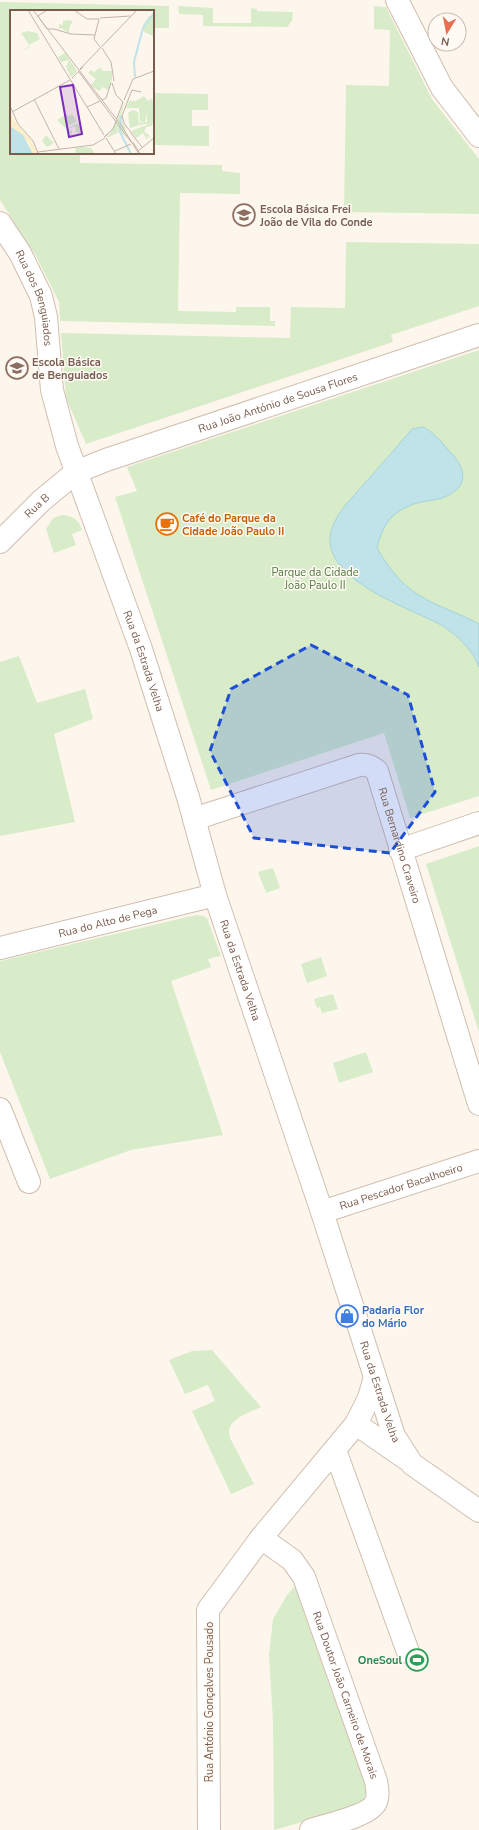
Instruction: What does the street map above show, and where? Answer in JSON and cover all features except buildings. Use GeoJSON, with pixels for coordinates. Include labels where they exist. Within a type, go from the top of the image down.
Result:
{"type":"FeatureCollection","features":[{"type":"Feature","properties":{"kind":"street"},"geometry":{"type":"LineString","coordinates":[[397,0],[442,88],[479,136]]}},
{"type":"Feature","properties":{"kind":"street","name":"Rua dos Benguiados"},"geometry":{"type":"LineString","coordinates":[[0,223],[20,253],[41,296],[46,317],[52,390],[67,446],[76,472]]}},
{"type":"Feature","properties":{"kind":"street","name":"Rua João António de Sousa Flores"},"geometry":{"type":"LineString","coordinates":[[76,472],[106,460],[479,334]]}},
{"type":"Feature","properties":{"kind":"street","name":"Rua B"},"geometry":{"type":"LineString","coordinates":[[0,542],[41,501],[76,472]]}},
{"type":"Feature","properties":{"kind":"street","name":"Rua da Estrada Velha"},"geometry":{"type":"LineString","coordinates":[[76,472],[141,649],[194,819],[215,895],[322,1212],[394,1436],[412,1464]]}},
{"type":"Feature","properties":{"kind":"street","name":"Rua Bernardino Craveiro"},"geometry":{"type":"LineString","coordinates":[[194,819],[364,764],[377,771],[479,1104]]}},
{"type":"Feature","properties":{"kind":"street"},"geometry":{"type":"LineString","coordinates":[[400,850],[479,823]]}},
{"type":"Feature","properties":{"kind":"street","name":"Rua do Alto de Pega"},"geometry":{"type":"LineString","coordinates":[[0,948],[215,895]]}},
{"type":"Feature","properties":{"kind":"street"},"geometry":{"type":"LineString","coordinates":[[0,1110],[28,1182]]}},
{"type":"Feature","properties":{"kind":"street","name":"Rua Pescador Bacalhoeiro"},"geometry":{"type":"LineString","coordinates":[[322,1212],[479,1161]]}},
{"type":"Feature","properties":{"kind":"street","name":"Rua António Gonçalves Pousado"},"geometry":{"type":"LineString","coordinates":[[210,1830],[208,1610],[261,1538],[356,1424],[366,1405],[375,1377]]}},
{"type":"Feature","properties":{"kind":"street","name":"Rua da Estrada Velha"},"geometry":{"type":"LineString","coordinates":[[356,1424],[479,1511]]}},
{"type":"Feature","properties":{"kind":"street"},"geometry":{"type":"LineString","coordinates":[[335,1450],[408,1652]]}},
{"type":"Feature","properties":{"kind":"street","name":"Rua Doutor João Carneiro de Morais"},"geometry":{"type":"LineString","coordinates":[[261,1538],[292,1560],[304,1577],[376,1781],[378,1794],[376,1803],[367,1811],[311,1830]]}},
{"type":"Feature","properties":{"kind":"highlighted area"},"geometry":{"type":"Polygon","coordinates":[[[311,645],[408,695],[435,792],[390,853],[254,838],[210,751],[231,689],[311,645]]]}},
{"type":"Feature","properties":{"kind":"green space"},"geometry":{"type":"Polygon","coordinates":[[[0,2],[169,6],[169,28],[154,28],[154,10],[10,10],[10,154],[80,154],[80,163],[222,165],[222,171],[240,173],[240,194],[180,193],[178,311],[236,312],[236,307],[270,307],[270,321],[275,321],[275,326],[60,321],[59,302],[36,256],[0,200],[0,2]]]}},
{"type":"Feature","properties":{"kind":"green space"},"geometry":{"type":"Polygon","coordinates":[[[178,6],[213,8],[213,23],[251,23],[251,8],[257,9],[257,11],[293,12],[292,21],[287,27],[203,26],[203,15],[179,14],[178,6]]]}},
{"type":"Feature","properties":{"kind":"green space"},"geometry":{"type":"Polygon","coordinates":[[[374,6],[386,7],[432,99],[479,159],[479,214],[344,212],[346,85],[389,86],[390,30],[374,29],[374,6]]]}},
{"type":"Feature","properties":{"kind":"green space"},"geometry":{"type":"Polygon","coordinates":[[[154,93],[208,94],[208,110],[192,110],[192,126],[209,126],[209,146],[154,145],[154,93]]]}},
{"type":"Feature","properties":{"kind":"green space"},"geometry":{"type":"Polygon","coordinates":[[[346,242],[479,244],[479,306],[391,335],[393,342],[86,444],[66,398],[61,333],[290,338],[291,307],[345,308],[346,242]]]}},
{"type":"Feature","properties":{"kind":"green space","name":"Parque da Cidade João Paulo II"},"geometry":{"type":"Polygon","coordinates":[[[479,350],[479,796],[410,818],[384,733],[211,790],[115,497],[137,491],[127,467],[479,350]]]}},
{"type":"Feature","properties":{"kind":"green space"},"geometry":{"type":"Polygon","coordinates":[[[62,515],[75,519],[81,526],[82,530],[72,534],[76,545],[54,553],[46,529],[53,518],[62,515]]]}},
{"type":"Feature","properties":{"kind":"green space"},"geometry":{"type":"Polygon","coordinates":[[[19,656],[37,703],[85,689],[93,719],[54,734],[75,822],[0,836],[0,662],[19,656]]]}},
{"type":"Feature","properties":{"kind":"green space"},"geometry":{"type":"Polygon","coordinates":[[[479,846],[479,1032],[426,864],[479,846]]]}},
{"type":"Feature","properties":{"kind":"green space"},"geometry":{"type":"Polygon","coordinates":[[[273,868],[280,888],[266,893],[258,872],[273,868]]]}},
{"type":"Feature","properties":{"kind":"green space"},"geometry":{"type":"Polygon","coordinates":[[[196,915],[207,918],[221,956],[208,959],[211,967],[171,981],[223,1135],[131,1150],[50,1179],[0,1052],[0,961],[196,915]]]}},
{"type":"Feature","properties":{"kind":"green space"},"geometry":{"type":"Polygon","coordinates":[[[321,957],[327,976],[307,983],[301,964],[321,957]]]}},
{"type":"Feature","properties":{"kind":"green space"},"geometry":{"type":"Polygon","coordinates":[[[333,994],[338,1009],[322,1013],[320,1007],[317,1008],[314,999],[333,994]]]}},
{"type":"Feature","properties":{"kind":"green space"},"geometry":{"type":"Polygon","coordinates":[[[366,1052],[373,1072],[339,1083],[333,1063],[366,1052]]]}},
{"type":"Feature","properties":{"kind":"green space"},"geometry":{"type":"Polygon","coordinates":[[[212,1350],[261,1407],[237,1419],[230,1428],[229,1433],[231,1440],[254,1484],[231,1494],[192,1411],[215,1401],[208,1385],[185,1394],[169,1360],[192,1351],[212,1350]]]}},
{"type":"Feature","properties":{"kind":"green space"},"geometry":{"type":"Polygon","coordinates":[[[295,1586],[331,1690],[368,1784],[365,1796],[360,1806],[274,1830],[273,1722],[269,1655],[273,1619],[287,1595],[295,1586]]]}},
{"type":"Feature","properties":{"kind":"water"},"geometry":{"type":"Polygon","coordinates":[[[423,427],[436,436],[454,456],[462,471],[462,483],[447,496],[414,504],[394,515],[384,528],[377,548],[397,577],[412,590],[431,602],[479,624],[479,667],[468,649],[447,629],[368,589],[351,576],[338,562],[331,546],[332,528],[346,505],[412,429],[423,427]]]}},
{"type":"Feature","properties":{"kind":"place","name":"Escola Básica Frei João de Vila do Conde"},"geometry":{"type":"Point","coordinates":[244,215]}},
{"type":"Feature","properties":{"kind":"place","name":"Escola Básica de Benguiados"},"geometry":{"type":"Point","coordinates":[17,368]}},
{"type":"Feature","properties":{"kind":"place","name":"Café do Parque da Cidade João Paulo II"},"geometry":{"type":"Point","coordinates":[167,524]}},
{"type":"Feature","properties":{"kind":"place","name":"Padaria Flor do Mário"},"geometry":{"type":"Point","coordinates":[347,1316]}},
{"type":"Feature","properties":{"kind":"place","name":"OneSoul"},"geometry":{"type":"Point","coordinates":[417,1660]}}]}
